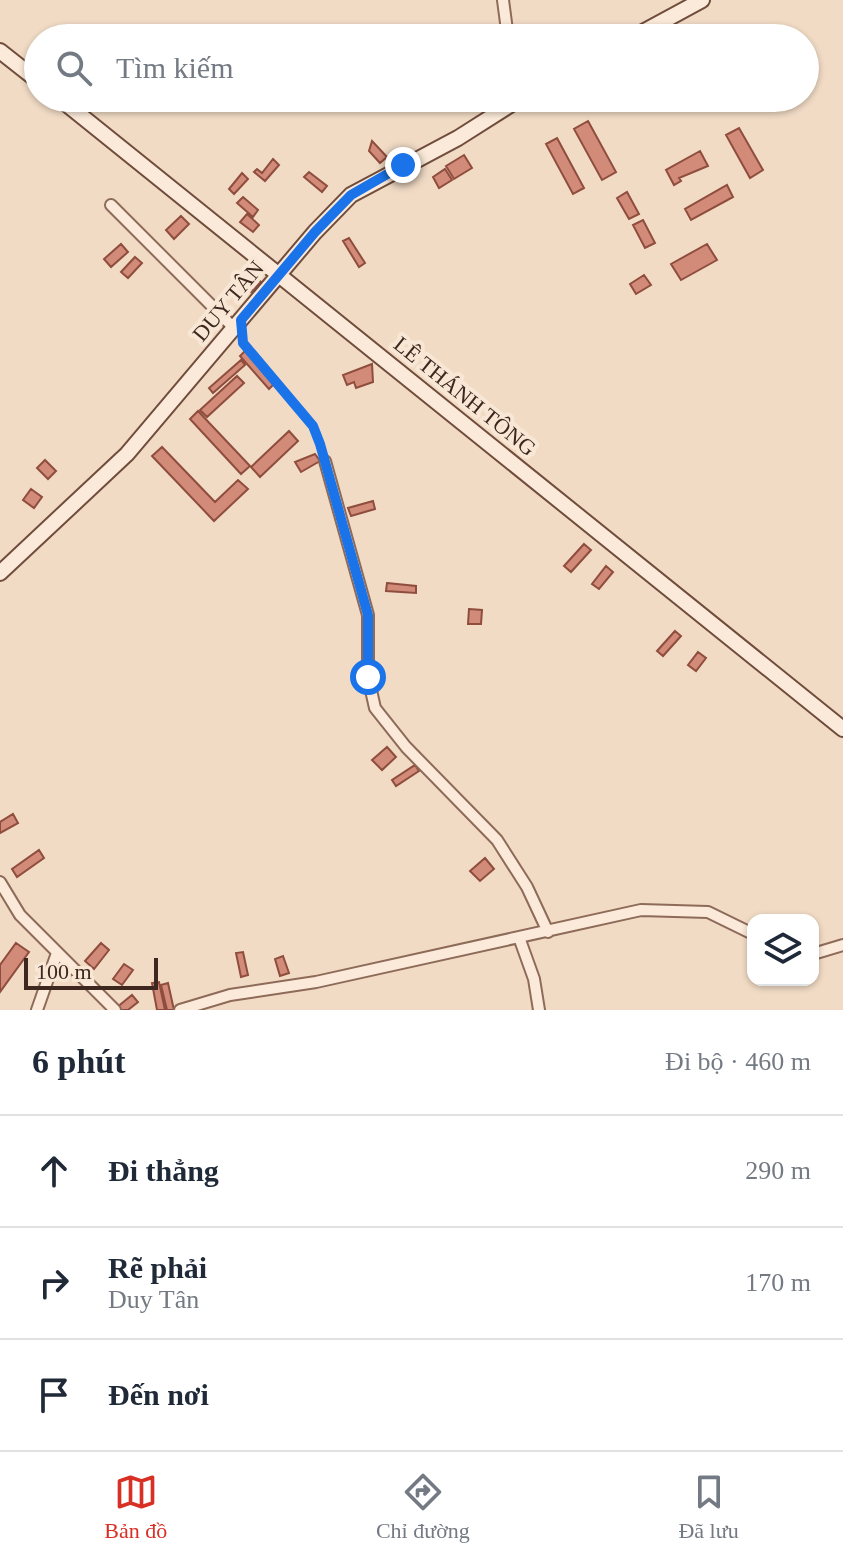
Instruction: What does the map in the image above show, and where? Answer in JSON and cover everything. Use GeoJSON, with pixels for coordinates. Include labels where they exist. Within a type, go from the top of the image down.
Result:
{"type":"FeatureCollection","features":[{"type":"Feature","properties":{"kind":"street"},"geometry":{"type":"LineString","coordinates":[[503,0],[506,24]]}},
{"type":"Feature","properties":{"kind":"street"},"geometry":{"type":"LineString","coordinates":[[658,24],[702,0]]}},
{"type":"Feature","properties":{"kind":"street"},"geometry":{"type":"LineString","coordinates":[[0,51],[24,70]]}},
{"type":"Feature","properties":{"kind":"street","name":"LÊ THÁNH TÔNG"},"geometry":{"type":"LineString","coordinates":[[76,112],[843,729]]}},
{"type":"Feature","properties":{"kind":"street","name":"DUY TÂN"},"geometry":{"type":"LineString","coordinates":[[0,573],[127,454],[351,195],[458,138],[499,112]]}},
{"type":"Feature","properties":{"kind":"street"},"geometry":{"type":"LineString","coordinates":[[111,205],[237,324]]}},
{"type":"Feature","properties":{"kind":"street"},"geometry":{"type":"LineString","coordinates":[[325,461],[368,615],[368,677],[375,708],[406,747],[497,840],[527,887],[548,932]]}},
{"type":"Feature","properties":{"kind":"street"},"geometry":{"type":"LineString","coordinates":[[0,882],[20,915],[115,1010]]}},
{"type":"Feature","properties":{"kind":"street"},"geometry":{"type":"LineString","coordinates":[[180,1010],[230,995],[316,982],[520,940],[641,910],[708,912],[747,931]]}},
{"type":"Feature","properties":{"kind":"street"},"geometry":{"type":"LineString","coordinates":[[520,940],[534,979],[539,1010]]}},
{"type":"Feature","properties":{"kind":"street"},"geometry":{"type":"LineString","coordinates":[[819,952],[843,945]]}},
{"type":"Feature","properties":{"kind":"street"},"geometry":{"type":"LineString","coordinates":[[37,1010],[57,953]]}},
{"type":"Feature","properties":{"kind":"path"},"geometry":{"type":"LineString","coordinates":[[237,324],[243,343],[313,426],[325,461]]}},
{"type":"Feature","properties":{"kind":"building"},"geometry":{"type":"Polygon","coordinates":[[[588,121],[616,172],[602,180],[574,129],[588,121]]]}},
{"type":"Feature","properties":{"kind":"building"},"geometry":{"type":"Polygon","coordinates":[[[739,128],[763,170],[750,178],[726,135],[739,128]]]}},
{"type":"Feature","properties":{"kind":"building"},"geometry":{"type":"Polygon","coordinates":[[[557,138],[584,188],[573,194],[546,144],[557,138]]]}},
{"type":"Feature","properties":{"kind":"building"},"geometry":{"type":"Polygon","coordinates":[[[372,141],[387,157],[380,163],[369,151],[372,141]]]}},
{"type":"Feature","properties":{"kind":"building"},"geometry":{"type":"Polygon","coordinates":[[[700,151],[708,166],[679,178],[681,181],[674,185],[666,170],[700,151]]]}},
{"type":"Feature","properties":{"kind":"building"},"geometry":{"type":"Polygon","coordinates":[[[464,155],[472,168],[454,179],[446,166],[464,155]]]}},
{"type":"Feature","properties":{"kind":"building"},"geometry":{"type":"Polygon","coordinates":[[[273,159],[279,165],[265,181],[254,172],[257,169],[262,173],[273,159]]]}},
{"type":"Feature","properties":{"kind":"building"},"geometry":{"type":"Polygon","coordinates":[[[445,169],[452,180],[439,188],[433,177],[445,169]]]}},
{"type":"Feature","properties":{"kind":"building"},"geometry":{"type":"Polygon","coordinates":[[[309,172],[327,186],[322,192],[304,177],[309,172]]]}},
{"type":"Feature","properties":{"kind":"building"},"geometry":{"type":"Polygon","coordinates":[[[242,173],[248,179],[234,194],[229,189],[242,173]]]}},
{"type":"Feature","properties":{"kind":"building"},"geometry":{"type":"Polygon","coordinates":[[[727,185],[733,197],[691,220],[685,209],[727,185]]]}},
{"type":"Feature","properties":{"kind":"building"},"geometry":{"type":"Polygon","coordinates":[[[627,192],[639,214],[629,219],[617,198],[627,192]]]}},
{"type":"Feature","properties":{"kind":"building"},"geometry":{"type":"Polygon","coordinates":[[[243,197],[258,210],[253,217],[237,203],[243,197]]]}},
{"type":"Feature","properties":{"kind":"building"},"geometry":{"type":"Polygon","coordinates":[[[247,214],[259,225],[253,232],[240,222],[247,214]]]}},
{"type":"Feature","properties":{"kind":"building"},"geometry":{"type":"Polygon","coordinates":[[[181,216],[189,224],[174,239],[166,230],[181,216]]]}},
{"type":"Feature","properties":{"kind":"building"},"geometry":{"type":"Polygon","coordinates":[[[643,220],[655,243],[645,248],[633,225],[643,220]]]}},
{"type":"Feature","properties":{"kind":"building"},"geometry":{"type":"Polygon","coordinates":[[[349,238],[365,263],[359,267],[343,241],[349,238]]]}},
{"type":"Feature","properties":{"kind":"building"},"geometry":{"type":"Polygon","coordinates":[[[121,244],[128,252],[111,267],[104,259],[121,244]]]}},
{"type":"Feature","properties":{"kind":"building"},"geometry":{"type":"Polygon","coordinates":[[[707,244],[717,260],[681,280],[671,264],[707,244]]]}},
{"type":"Feature","properties":{"kind":"building"},"geometry":{"type":"Polygon","coordinates":[[[135,257],[142,263],[128,278],[121,272],[135,257]]]}},
{"type":"Feature","properties":{"kind":"building"},"geometry":{"type":"Polygon","coordinates":[[[250,271],[261,282],[251,292],[237,278],[250,271]]]}},
{"type":"Feature","properties":{"kind":"building"},"geometry":{"type":"Polygon","coordinates":[[[644,275],[651,285],[636,294],[630,284],[644,275]]]}},
{"type":"Feature","properties":{"kind":"building"},"geometry":{"type":"Polygon","coordinates":[[[245,351],[274,384],[269,389],[240,356],[245,351]]]}},
{"type":"Feature","properties":{"kind":"building"},"geometry":{"type":"Polygon","coordinates":[[[241,360],[245,365],[213,393],[209,388],[241,360]]]}},
{"type":"Feature","properties":{"kind":"building"},"geometry":{"type":"Polygon","coordinates":[[[372,364],[373,382],[356,388],[354,382],[347,385],[343,375],[372,364]]]}},
{"type":"Feature","properties":{"kind":"building"},"geometry":{"type":"Polygon","coordinates":[[[237,376],[244,383],[207,417],[200,410],[237,376]]]}},
{"type":"Feature","properties":{"kind":"building"},"geometry":{"type":"Polygon","coordinates":[[[198,411],[250,466],[241,474],[190,419],[198,411]]]}},
{"type":"Feature","properties":{"kind":"building"},"geometry":{"type":"Polygon","coordinates":[[[289,431],[298,441],[260,477],[251,467],[289,431]]]}},
{"type":"Feature","properties":{"kind":"building"},"geometry":{"type":"Polygon","coordinates":[[[162,447],[215,502],[238,480],[248,489],[214,521],[152,456],[162,447]]]}},
{"type":"Feature","properties":{"kind":"building"},"geometry":{"type":"Polygon","coordinates":[[[315,454],[320,461],[301,472],[295,462],[315,454]]]}},
{"type":"Feature","properties":{"kind":"building"},"geometry":{"type":"Polygon","coordinates":[[[45,460],[56,471],[48,479],[37,468],[45,460]]]}},
{"type":"Feature","properties":{"kind":"building"},"geometry":{"type":"Polygon","coordinates":[[[31,489],[42,497],[34,508],[23,500],[31,489]]]}},
{"type":"Feature","properties":{"kind":"building"},"geometry":{"type":"Polygon","coordinates":[[[373,501],[375,509],[351,516],[348,508],[373,501]]]}},
{"type":"Feature","properties":{"kind":"building"},"geometry":{"type":"Polygon","coordinates":[[[584,544],[591,550],[571,572],[564,566],[584,544]]]}},
{"type":"Feature","properties":{"kind":"building"},"geometry":{"type":"Polygon","coordinates":[[[606,566],[613,572],[599,589],[592,584],[606,566]]]}},
{"type":"Feature","properties":{"kind":"building"},"geometry":{"type":"Polygon","coordinates":[[[387,583],[416,586],[416,593],[386,591],[387,583]]]}},
{"type":"Feature","properties":{"kind":"building"},"geometry":{"type":"Polygon","coordinates":[[[469,609],[482,610],[481,624],[468,624],[469,609]]]}},
{"type":"Feature","properties":{"kind":"building"},"geometry":{"type":"Polygon","coordinates":[[[675,631],[681,636],[663,656],[657,651],[675,631]]]}},
{"type":"Feature","properties":{"kind":"building"},"geometry":{"type":"Polygon","coordinates":[[[698,652],[706,658],[696,671],[688,665],[698,652]]]}},
{"type":"Feature","properties":{"kind":"building"},"geometry":{"type":"Polygon","coordinates":[[[387,747],[396,757],[382,770],[372,760],[387,747]]]}},
{"type":"Feature","properties":{"kind":"building"},"geometry":{"type":"Polygon","coordinates":[[[415,765],[419,771],[396,786],[392,780],[415,765]]]}},
{"type":"Feature","properties":{"kind":"building"},"geometry":{"type":"Polygon","coordinates":[[[13,814],[18,823],[0,833],[0,822],[13,814]]]}},
{"type":"Feature","properties":{"kind":"building"},"geometry":{"type":"Polygon","coordinates":[[[39,850],[44,858],[17,877],[12,869],[39,850]]]}},
{"type":"Feature","properties":{"kind":"building"},"geometry":{"type":"Polygon","coordinates":[[[485,858],[494,869],[480,881],[470,871],[485,858]]]}},
{"type":"Feature","properties":{"kind":"building"},"geometry":{"type":"Polygon","coordinates":[[[16,943],[29,952],[0,992],[0,965],[16,943]]]}},
{"type":"Feature","properties":{"kind":"building"},"geometry":{"type":"Polygon","coordinates":[[[101,943],[109,950],[94,969],[85,961],[101,943]]]}},
{"type":"Feature","properties":{"kind":"building"},"geometry":{"type":"Polygon","coordinates":[[[243,952],[248,975],[241,977],[236,953],[243,952]]]}},
{"type":"Feature","properties":{"kind":"building"},"geometry":{"type":"Polygon","coordinates":[[[283,956],[289,973],[280,976],[275,959],[283,956]]]}},
{"type":"Feature","properties":{"kind":"building"},"geometry":{"type":"Polygon","coordinates":[[[124,964],[133,970],[122,985],[113,979],[124,964]]]}},
{"type":"Feature","properties":{"kind":"building"},"geometry":{"type":"Polygon","coordinates":[[[159,982],[165,1010],[157,1010],[152,983],[159,982]]]}},
{"type":"Feature","properties":{"kind":"building"},"geometry":{"type":"Polygon","coordinates":[[[168,983],[174,1010],[167,1010],[161,985],[168,983]]]}},
{"type":"Feature","properties":{"kind":"building"},"geometry":{"type":"Polygon","coordinates":[[[132,995],[138,1002],[128,1010],[116,1008],[132,995]]]}},
{"type":"Feature","properties":{"kind":"route"},"geometry":{"type":"LineString","coordinates":[[368,677],[368,615],[361,580],[320,444],[313,426],[243,343],[241,320],[315,232],[351,195],[403,165]]}}]}
